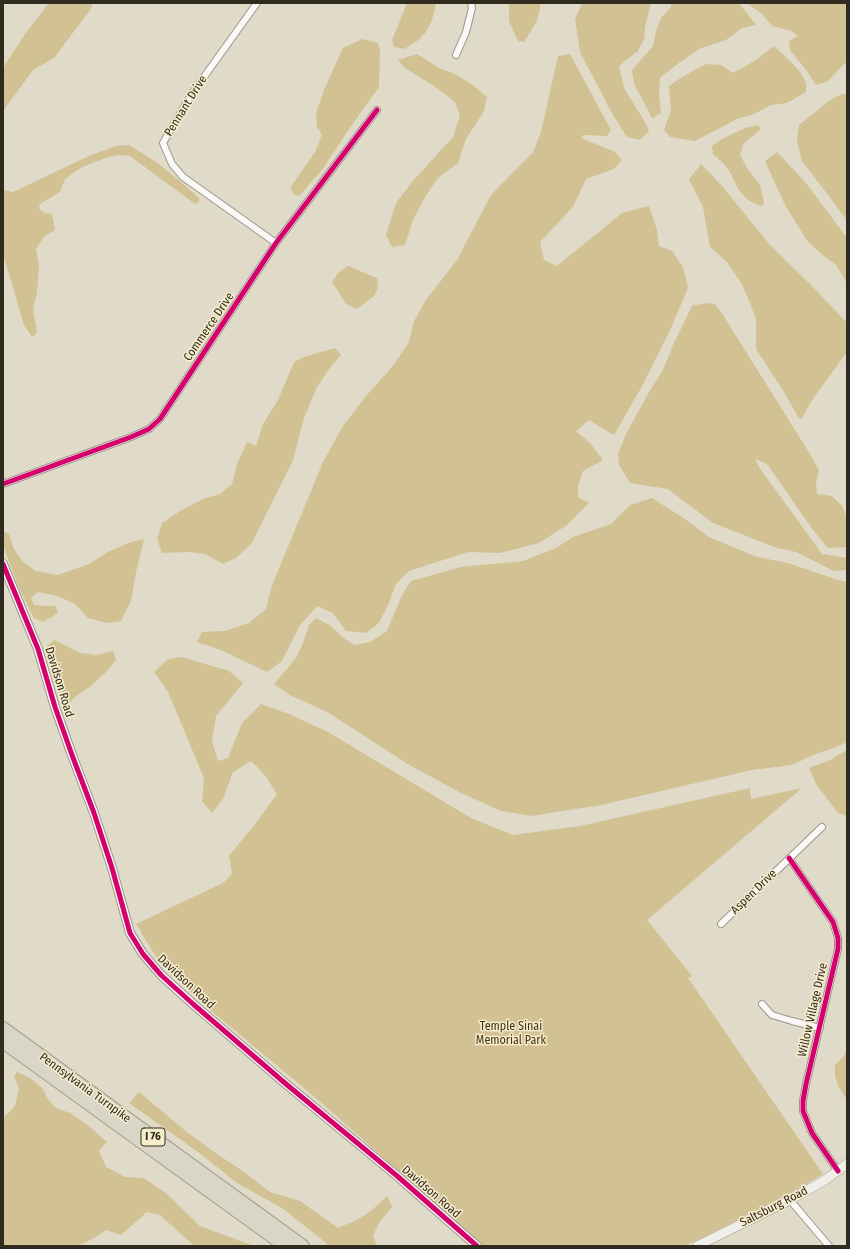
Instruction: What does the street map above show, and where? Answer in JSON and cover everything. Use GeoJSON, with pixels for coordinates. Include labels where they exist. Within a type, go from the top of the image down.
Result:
{"type":"FeatureCollection","features":[{"type":"Feature","properties":{"kind":"highway","name":"Pennsylvania Turnpike"},"geometry":{"type":"LineString","coordinates":[[3,1028],[303,1246]]}},
{"type":"Feature","properties":{"kind":"highway","name":"Pennsylvania Turnpike"},"geometry":{"type":"LineString","coordinates":[[3,1042],[285,1246]]}},
{"type":"Feature","properties":{"kind":"main road","name":"Saltsburg Road"},"geometry":{"type":"LineString","coordinates":[[697,1246],[790,1200],[819,1184],[847,1164]]}},
{"type":"Feature","properties":{"kind":"street","name":"Pennant Drive"},"geometry":{"type":"LineString","coordinates":[[257,3],[191,95],[163,142],[172,164],[183,177],[276,243]]}},
{"type":"Feature","properties":{"kind":"street"},"geometry":{"type":"LineString","coordinates":[[456,55],[466,32],[472,8],[471,3]]}},
{"type":"Feature","properties":{"kind":"street","name":"Commerce Drive"},"geometry":{"type":"LineString","coordinates":[[3,484],[126,439],[149,429],[160,419],[276,243],[377,110]]}},
{"type":"Feature","properties":{"kind":"street","name":"Davidson Road"},"geometry":{"type":"LineString","coordinates":[[3,566],[38,649],[60,721],[94,812],[110,861],[130,933],[143,954],[161,975],[193,1004],[286,1084],[396,1175],[477,1246]]}},
{"type":"Feature","properties":{"kind":"street","name":"Aspen Drive"},"geometry":{"type":"LineString","coordinates":[[721,924],[822,827]]}},
{"type":"Feature","properties":{"kind":"street","name":"Willow Village Drive"},"geometry":{"type":"LineString","coordinates":[[789,858],[833,922],[838,938],[838,949],[803,1101],[803,1111],[812,1133],[838,1170]]}},
{"type":"Feature","properties":{"kind":"street"},"geometry":{"type":"LineString","coordinates":[[762,1004],[772,1015],[820,1028]]}},
{"type":"Feature","properties":{"kind":"street"},"geometry":{"type":"LineString","coordinates":[[790,1200],[829,1246]]}},
{"type":"Feature","properties":{"kind":"green space"},"geometry":{"type":"Polygon","coordinates":[[[49,3],[93,3],[90,10],[54,58],[33,70],[3,111],[3,68],[25,34],[49,3]]]}},
{"type":"Feature","properties":{"kind":"green space"},"geometry":{"type":"Polygon","coordinates":[[[407,3],[436,4],[432,20],[426,32],[417,41],[404,49],[394,47],[392,40],[407,3]]]}},
{"type":"Feature","properties":{"kind":"green space"},"geometry":{"type":"Polygon","coordinates":[[[509,3],[541,3],[537,21],[524,42],[518,41],[509,21],[509,3]]]}},
{"type":"Feature","properties":{"kind":"green space"},"geometry":{"type":"Polygon","coordinates":[[[582,3],[651,3],[645,27],[644,39],[638,51],[619,66],[624,88],[649,131],[640,140],[627,137],[613,115],[580,52],[575,19],[582,3]]]}},
{"type":"Feature","properties":{"kind":"green space"},"geometry":{"type":"Polygon","coordinates":[[[671,3],[739,3],[756,25],[742,28],[726,40],[699,49],[660,78],[659,96],[661,113],[652,118],[634,84],[632,70],[653,46],[656,31],[661,18],[671,7],[671,3]]]}},
{"type":"Feature","properties":{"kind":"green space"},"geometry":{"type":"Polygon","coordinates":[[[747,3],[847,3],[847,61],[828,81],[816,85],[790,50],[789,41],[798,36],[791,31],[772,26],[762,14],[747,3]]]}},
{"type":"Feature","properties":{"kind":"green space"},"geometry":{"type":"Polygon","coordinates":[[[362,39],[378,43],[380,51],[379,87],[322,170],[299,196],[294,194],[290,188],[315,152],[322,135],[317,127],[316,113],[324,90],[343,48],[362,39]]]}},
{"type":"Feature","properties":{"kind":"green space"},"geometry":{"type":"Polygon","coordinates":[[[774,46],[801,73],[806,83],[806,92],[787,103],[771,105],[754,114],[737,119],[695,141],[670,137],[664,130],[671,110],[669,86],[706,64],[721,65],[733,73],[756,60],[774,46]]]}},
{"type":"Feature","properties":{"kind":"green space"},"geometry":{"type":"Polygon","coordinates":[[[417,54],[439,68],[455,74],[473,85],[487,97],[484,111],[466,139],[458,163],[437,179],[425,197],[413,220],[405,245],[392,247],[386,235],[396,203],[412,182],[453,137],[460,115],[455,102],[434,86],[405,68],[398,60],[417,54]]]}},
{"type":"Feature","properties":{"kind":"green space"},"geometry":{"type":"Polygon","coordinates":[[[570,54],[611,130],[607,136],[584,135],[581,138],[615,152],[622,160],[614,169],[586,179],[573,207],[540,242],[544,260],[557,266],[622,213],[649,206],[657,230],[659,246],[672,251],[683,267],[688,288],[671,328],[641,388],[614,435],[589,420],[576,431],[589,442],[603,460],[583,471],[578,486],[578,497],[589,503],[567,525],[539,543],[500,553],[468,552],[409,571],[396,584],[379,623],[366,633],[346,631],[333,613],[317,606],[300,625],[282,661],[267,672],[221,650],[197,642],[202,632],[225,631],[249,623],[266,609],[271,588],[323,462],[343,426],[366,396],[393,366],[409,342],[414,321],[426,300],[457,260],[491,195],[533,152],[541,132],[558,56],[570,54]]]}},
{"type":"Feature","properties":{"kind":"green space"},"geometry":{"type":"Polygon","coordinates":[[[847,94],[847,220],[802,161],[797,141],[799,125],[833,98],[847,94]]]}},
{"type":"Feature","properties":{"kind":"green space"},"geometry":{"type":"Polygon","coordinates":[[[758,125],[761,129],[744,143],[740,155],[747,168],[760,185],[764,203],[761,206],[748,200],[738,189],[725,165],[713,154],[712,146],[722,139],[745,128],[758,125]]]}},
{"type":"Feature","properties":{"kind":"green space"},"geometry":{"type":"Polygon","coordinates":[[[129,145],[156,162],[180,181],[199,198],[199,202],[195,204],[130,156],[119,155],[109,157],[82,167],[65,179],[60,192],[40,204],[39,209],[45,213],[52,214],[55,230],[44,237],[36,249],[39,265],[37,293],[33,308],[37,333],[32,337],[24,325],[3,254],[3,190],[13,192],[89,156],[116,146],[129,145]]]}},
{"type":"Feature","properties":{"kind":"green space"},"geometry":{"type":"Polygon","coordinates":[[[777,152],[806,183],[847,238],[847,283],[836,265],[808,242],[785,205],[765,161],[777,152]]]}},
{"type":"Feature","properties":{"kind":"green space"},"geometry":{"type":"Polygon","coordinates":[[[701,164],[722,186],[770,245],[847,323],[847,352],[812,400],[801,420],[756,349],[756,318],[743,286],[727,262],[710,247],[703,207],[689,179],[701,164]]]}},
{"type":"Feature","properties":{"kind":"green space"},"geometry":{"type":"Polygon","coordinates":[[[348,266],[377,278],[378,288],[374,296],[357,309],[346,304],[332,282],[339,272],[348,266]]]}},
{"type":"Feature","properties":{"kind":"green space"},"geometry":{"type":"Polygon","coordinates":[[[706,303],[715,304],[723,315],[810,454],[819,470],[816,483],[817,494],[832,496],[842,506],[847,518],[847,547],[828,548],[813,530],[767,464],[755,459],[759,467],[822,554],[847,558],[847,570],[834,571],[796,552],[777,548],[713,523],[668,489],[630,483],[619,465],[618,454],[627,432],[663,370],[692,306],[706,303]]]}},
{"type":"Feature","properties":{"kind":"green space"},"geometry":{"type":"Polygon","coordinates":[[[335,348],[341,355],[317,387],[304,418],[293,460],[252,543],[236,558],[223,564],[205,554],[188,552],[162,553],[157,539],[162,523],[180,511],[203,499],[220,494],[232,484],[237,464],[247,442],[256,446],[263,424],[278,400],[294,362],[304,357],[335,348]]]}},
{"type":"Feature","properties":{"kind":"green space"},"geometry":{"type":"Polygon","coordinates":[[[652,498],[685,519],[709,537],[757,557],[788,563],[847,582],[847,742],[792,765],[752,770],[601,805],[531,816],[501,811],[459,792],[406,763],[329,713],[290,695],[274,684],[296,658],[309,625],[316,618],[331,626],[342,637],[354,645],[370,642],[387,631],[402,595],[411,581],[461,567],[523,561],[556,548],[573,537],[611,524],[630,505],[652,498]]]}},
{"type":"Feature","properties":{"kind":"green space"},"geometry":{"type":"Polygon","coordinates":[[[3,531],[9,534],[14,549],[22,561],[36,571],[58,575],[89,564],[108,552],[131,542],[144,539],[131,601],[121,621],[107,623],[88,618],[75,604],[57,596],[38,592],[31,598],[34,605],[55,606],[58,612],[43,622],[34,618],[19,588],[7,556],[3,544],[3,531]]]}},
{"type":"Feature","properties":{"kind":"green space"},"geometry":{"type":"Polygon","coordinates":[[[55,640],[80,653],[97,655],[113,651],[116,660],[106,672],[91,686],[76,696],[65,708],[62,691],[47,646],[55,640]]]}},
{"type":"Feature","properties":{"kind":"green space","name":"Temple Sinai Memorial Park"},"geometry":{"type":"Polygon","coordinates":[[[182,657],[229,671],[243,683],[216,716],[212,741],[218,761],[228,758],[242,723],[261,704],[289,714],[328,732],[471,818],[513,835],[580,826],[750,788],[751,799],[802,788],[647,920],[692,976],[688,978],[823,1174],[791,1193],[685,1246],[483,1246],[317,1099],[203,1004],[159,961],[136,924],[223,883],[232,874],[229,856],[277,794],[264,774],[251,761],[233,772],[223,799],[212,813],[202,801],[204,778],[168,692],[154,672],[168,659],[182,657]]]}},
{"type":"Feature","properties":{"kind":"green space"},"geometry":{"type":"Polygon","coordinates":[[[847,750],[847,816],[838,813],[816,784],[809,768],[830,760],[847,750]]]}},
{"type":"Feature","properties":{"kind":"green space"},"geometry":{"type":"Polygon","coordinates":[[[847,1050],[847,1100],[838,1086],[835,1075],[835,1065],[844,1056],[847,1050]]]}},
{"type":"Feature","properties":{"kind":"green space"},"geometry":{"type":"Polygon","coordinates":[[[17,1072],[30,1078],[43,1089],[47,1098],[56,1108],[70,1113],[89,1126],[107,1142],[99,1151],[106,1167],[125,1177],[144,1178],[167,1194],[200,1226],[254,1246],[196,1246],[160,1215],[147,1212],[121,1235],[106,1230],[78,1246],[3,1246],[3,1118],[15,1106],[19,1089],[14,1076],[17,1072]]]}},
{"type":"Feature","properties":{"kind":"green space"},"geometry":{"type":"Polygon","coordinates":[[[139,1092],[188,1133],[270,1192],[300,1201],[338,1228],[357,1220],[371,1211],[387,1196],[392,1207],[380,1221],[373,1235],[377,1246],[330,1246],[282,1208],[237,1183],[198,1152],[129,1103],[139,1092]]]}},
{"type":"Feature","properties":{"kind":"cycle path"},"geometry":{"type":"LineString","coordinates":[[3,484],[131,437],[149,429],[160,419],[276,243],[377,110]]}},
{"type":"Feature","properties":{"kind":"cycle path"},"geometry":{"type":"LineString","coordinates":[[3,564],[38,649],[55,707],[94,813],[112,868],[130,933],[143,954],[161,975],[193,1004],[286,1084],[396,1175],[477,1246]]}},
{"type":"Feature","properties":{"kind":"cycle path"},"geometry":{"type":"LineString","coordinates":[[789,858],[833,922],[838,938],[838,949],[803,1101],[803,1111],[812,1133],[838,1171]]}}]}
